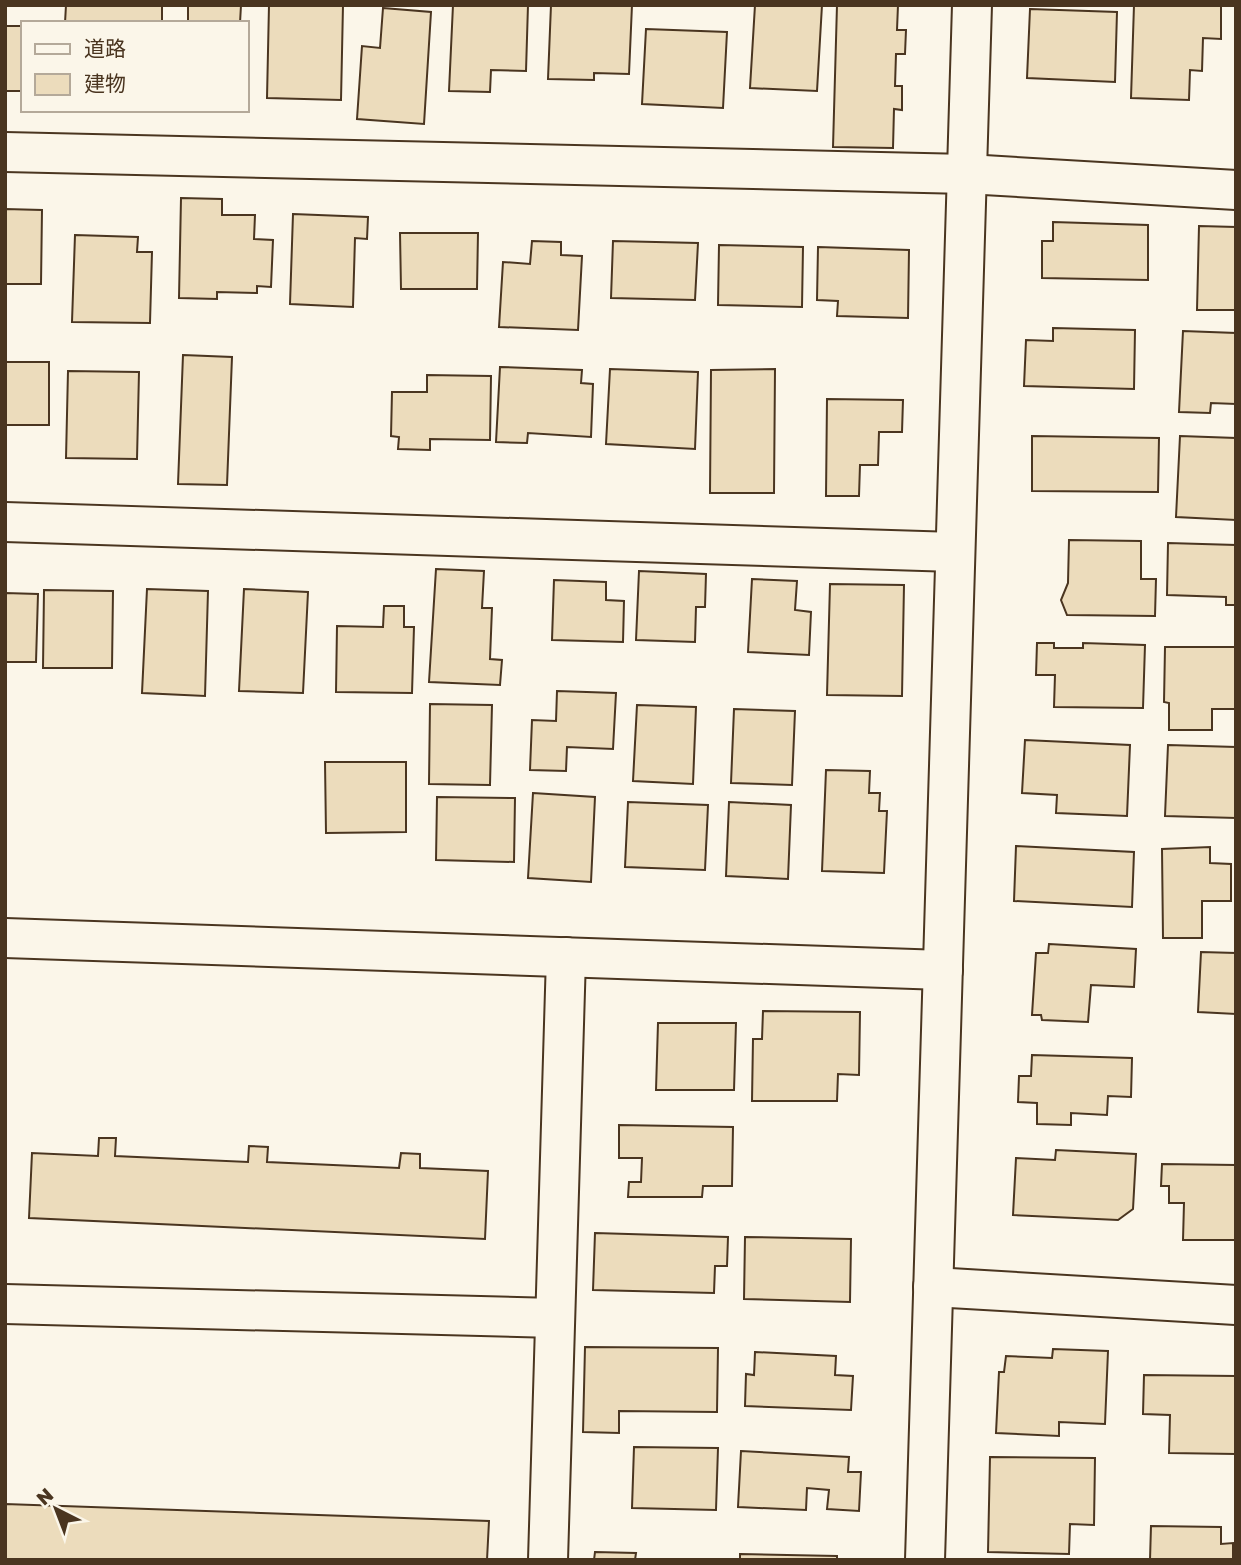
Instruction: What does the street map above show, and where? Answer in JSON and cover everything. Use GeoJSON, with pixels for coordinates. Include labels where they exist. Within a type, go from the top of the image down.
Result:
{"type":"FeatureCollection","features":[{"type":"Feature","properties":{"kind":"street"},"geometry":{"type":"LineString","coordinates":[[925,1560],[972,5]]}},
{"type":"Feature","properties":{"kind":"street"},"geometry":{"type":"LineString","coordinates":[[5,152],[967,174],[1236,190]]}},
{"type":"Feature","properties":{"kind":"street"},"geometry":{"type":"LineString","coordinates":[[5,522],[956,552]]}},
{"type":"Feature","properties":{"kind":"street"},"geometry":{"type":"LineString","coordinates":[[5,938],[943,970]]}},
{"type":"Feature","properties":{"kind":"street"},"geometry":{"type":"LineString","coordinates":[[548,1560],[566,957]]}},
{"type":"Feature","properties":{"kind":"street"},"geometry":{"type":"LineString","coordinates":[[933,1287],[1236,1305]]}},
{"type":"Feature","properties":{"kind":"street"},"geometry":{"type":"LineString","coordinates":[[5,1304],[555,1318]]}},
{"type":"Feature","properties":{"kind":"building"},"geometry":{"type":"Polygon","coordinates":[[[66,5],[162,5],[162,21],[65,21],[66,5]]]}},
{"type":"Feature","properties":{"kind":"building"},"geometry":{"type":"Polygon","coordinates":[[[188,5],[241,5],[240,21],[188,21],[188,5]]]}},
{"type":"Feature","properties":{"kind":"building"},"geometry":{"type":"Polygon","coordinates":[[[269,5],[343,5],[341,100],[267,98],[269,5]]]}},
{"type":"Feature","properties":{"kind":"building"},"geometry":{"type":"Polygon","coordinates":[[[453,5],[528,5],[526,71],[491,70],[490,92],[449,91],[453,5]]]}},
{"type":"Feature","properties":{"kind":"building"},"geometry":{"type":"Polygon","coordinates":[[[551,5],[632,5],[629,74],[594,73],[594,80],[548,79],[551,5]]]}},
{"type":"Feature","properties":{"kind":"building"},"geometry":{"type":"Polygon","coordinates":[[[755,5],[822,5],[817,91],[750,88],[755,5]]]}},
{"type":"Feature","properties":{"kind":"building"},"geometry":{"type":"Polygon","coordinates":[[[837,5],[898,5],[897,30],[906,30],[905,54],[896,54],[895,86],[902,86],[902,110],[894,109],[893,148],[833,147],[837,5]]]}},
{"type":"Feature","properties":{"kind":"building"},"geometry":{"type":"Polygon","coordinates":[[[1134,5],[1221,5],[1221,39],[1203,38],[1202,71],[1190,70],[1189,100],[1131,98],[1134,5]]]}},
{"type":"Feature","properties":{"kind":"building"},"geometry":{"type":"Polygon","coordinates":[[[383,8],[431,12],[424,124],[357,119],[362,46],[380,48],[383,8]]]}},
{"type":"Feature","properties":{"kind":"building"},"geometry":{"type":"Polygon","coordinates":[[[1030,9],[1117,12],[1115,82],[1027,78],[1030,9]]]}},
{"type":"Feature","properties":{"kind":"building"},"geometry":{"type":"Polygon","coordinates":[[[5,26],[21,26],[21,91],[5,91],[5,26]]]}},
{"type":"Feature","properties":{"kind":"building"},"geometry":{"type":"Polygon","coordinates":[[[646,29],[727,32],[723,108],[642,104],[646,29]]]}},
{"type":"Feature","properties":{"kind":"building"},"geometry":{"type":"Polygon","coordinates":[[[181,198],[222,199],[222,215],[255,215],[254,239],[273,240],[271,287],[257,286],[257,293],[217,292],[217,299],[179,298],[181,198]]]}},
{"type":"Feature","properties":{"kind":"building"},"geometry":{"type":"Polygon","coordinates":[[[5,209],[42,210],[41,284],[5,284],[5,209]]]}},
{"type":"Feature","properties":{"kind":"building"},"geometry":{"type":"Polygon","coordinates":[[[293,214],[368,217],[367,239],[355,238],[353,307],[290,304],[293,214]]]}},
{"type":"Feature","properties":{"kind":"building"},"geometry":{"type":"Polygon","coordinates":[[[1053,222],[1148,225],[1148,280],[1042,278],[1042,241],[1053,241],[1053,222]]]}},
{"type":"Feature","properties":{"kind":"building"},"geometry":{"type":"Polygon","coordinates":[[[1199,226],[1236,227],[1236,310],[1197,310],[1199,226]]]}},
{"type":"Feature","properties":{"kind":"building"},"geometry":{"type":"Polygon","coordinates":[[[400,233],[478,233],[477,289],[401,289],[400,233]]]}},
{"type":"Feature","properties":{"kind":"building"},"geometry":{"type":"Polygon","coordinates":[[[75,235],[138,237],[137,252],[152,252],[150,323],[72,322],[75,235]]]}},
{"type":"Feature","properties":{"kind":"building"},"geometry":{"type":"Polygon","coordinates":[[[532,241],[561,242],[561,255],[582,256],[578,330],[499,327],[503,262],[530,264],[532,241]]]}},
{"type":"Feature","properties":{"kind":"building"},"geometry":{"type":"Polygon","coordinates":[[[613,241],[698,243],[695,300],[611,298],[613,241]]]}},
{"type":"Feature","properties":{"kind":"building"},"geometry":{"type":"Polygon","coordinates":[[[719,245],[803,247],[802,307],[718,305],[719,245]]]}},
{"type":"Feature","properties":{"kind":"building"},"geometry":{"type":"Polygon","coordinates":[[[818,247],[909,250],[908,318],[837,316],[838,301],[817,300],[818,247]]]}},
{"type":"Feature","properties":{"kind":"building"},"geometry":{"type":"Polygon","coordinates":[[[1053,328],[1135,330],[1134,389],[1024,386],[1026,340],[1053,341],[1053,328]]]}},
{"type":"Feature","properties":{"kind":"building"},"geometry":{"type":"Polygon","coordinates":[[[1183,331],[1236,333],[1236,404],[1211,403],[1210,413],[1179,412],[1183,331]]]}},
{"type":"Feature","properties":{"kind":"building"},"geometry":{"type":"Polygon","coordinates":[[[183,355],[232,357],[227,485],[178,484],[183,355]]]}},
{"type":"Feature","properties":{"kind":"building"},"geometry":{"type":"Polygon","coordinates":[[[5,362],[49,362],[49,425],[5,425],[5,362]]]}},
{"type":"Feature","properties":{"kind":"building"},"geometry":{"type":"Polygon","coordinates":[[[500,367],[582,370],[581,383],[593,384],[591,437],[528,433],[527,443],[496,442],[500,367]]]}},
{"type":"Feature","properties":{"kind":"building"},"geometry":{"type":"Polygon","coordinates":[[[610,369],[698,372],[695,449],[606,444],[610,369]]]}},
{"type":"Feature","properties":{"kind":"building"},"geometry":{"type":"Polygon","coordinates":[[[775,369],[774,493],[710,493],[711,370],[775,369]]]}},
{"type":"Feature","properties":{"kind":"building"},"geometry":{"type":"Polygon","coordinates":[[[68,371],[139,372],[137,459],[66,458],[68,371]]]}},
{"type":"Feature","properties":{"kind":"building"},"geometry":{"type":"Polygon","coordinates":[[[427,375],[491,376],[490,440],[430,439],[430,450],[398,449],[399,437],[391,436],[392,392],[427,392],[427,375]]]}},
{"type":"Feature","properties":{"kind":"building"},"geometry":{"type":"Polygon","coordinates":[[[827,399],[903,400],[902,432],[879,432],[878,465],[860,465],[859,496],[826,496],[827,399]]]}},
{"type":"Feature","properties":{"kind":"building"},"geometry":{"type":"Polygon","coordinates":[[[1032,436],[1159,438],[1158,492],[1032,491],[1032,436]]]}},
{"type":"Feature","properties":{"kind":"building"},"geometry":{"type":"Polygon","coordinates":[[[1180,436],[1236,438],[1236,520],[1176,517],[1180,436]]]}},
{"type":"Feature","properties":{"kind":"building"},"geometry":{"type":"Polygon","coordinates":[[[1069,540],[1141,541],[1141,579],[1156,579],[1155,616],[1067,615],[1061,600],[1068,583],[1069,540]]]}},
{"type":"Feature","properties":{"kind":"building"},"geometry":{"type":"Polygon","coordinates":[[[1168,543],[1236,545],[1236,605],[1226,605],[1226,597],[1167,595],[1168,543]]]}},
{"type":"Feature","properties":{"kind":"building"},"geometry":{"type":"Polygon","coordinates":[[[436,569],[484,571],[482,608],[492,608],[490,659],[502,660],[500,685],[429,682],[436,569]]]}},
{"type":"Feature","properties":{"kind":"building"},"geometry":{"type":"Polygon","coordinates":[[[639,571],[706,574],[705,607],[696,607],[695,642],[636,640],[639,571]]]}},
{"type":"Feature","properties":{"kind":"building"},"geometry":{"type":"Polygon","coordinates":[[[752,579],[797,581],[795,610],[811,612],[809,655],[748,652],[752,579]]]}},
{"type":"Feature","properties":{"kind":"building"},"geometry":{"type":"Polygon","coordinates":[[[554,580],[606,582],[606,600],[624,601],[623,642],[552,640],[554,580]]]}},
{"type":"Feature","properties":{"kind":"building"},"geometry":{"type":"Polygon","coordinates":[[[830,584],[904,585],[902,696],[827,695],[830,584]]]}},
{"type":"Feature","properties":{"kind":"building"},"geometry":{"type":"Polygon","coordinates":[[[147,589],[208,591],[205,696],[142,693],[147,589]]]}},
{"type":"Feature","properties":{"kind":"building"},"geometry":{"type":"Polygon","coordinates":[[[244,589],[308,592],[303,693],[239,691],[244,589]]]}},
{"type":"Feature","properties":{"kind":"building"},"geometry":{"type":"Polygon","coordinates":[[[44,590],[113,591],[112,668],[43,668],[44,590]]]}},
{"type":"Feature","properties":{"kind":"building"},"geometry":{"type":"Polygon","coordinates":[[[5,593],[38,594],[36,662],[5,662],[5,593]]]}},
{"type":"Feature","properties":{"kind":"building"},"geometry":{"type":"Polygon","coordinates":[[[384,606],[404,606],[404,627],[414,627],[412,693],[336,692],[337,626],[383,627],[384,606]]]}},
{"type":"Feature","properties":{"kind":"building"},"geometry":{"type":"Polygon","coordinates":[[[1037,643],[1054,643],[1054,648],[1083,648],[1083,643],[1145,645],[1143,708],[1054,707],[1055,675],[1036,675],[1037,643]]]}},
{"type":"Feature","properties":{"kind":"building"},"geometry":{"type":"Polygon","coordinates":[[[1165,647],[1236,647],[1236,709],[1212,709],[1212,730],[1169,730],[1169,703],[1164,702],[1165,647]]]}},
{"type":"Feature","properties":{"kind":"building"},"geometry":{"type":"Polygon","coordinates":[[[557,691],[616,693],[613,749],[567,747],[566,771],[530,770],[532,720],[556,721],[557,691]]]}},
{"type":"Feature","properties":{"kind":"building"},"geometry":{"type":"Polygon","coordinates":[[[430,704],[492,705],[490,785],[429,784],[430,704]]]}},
{"type":"Feature","properties":{"kind":"building"},"geometry":{"type":"Polygon","coordinates":[[[637,705],[696,707],[693,784],[633,781],[637,705]]]}},
{"type":"Feature","properties":{"kind":"building"},"geometry":{"type":"Polygon","coordinates":[[[734,709],[795,711],[792,785],[731,783],[734,709]]]}},
{"type":"Feature","properties":{"kind":"building"},"geometry":{"type":"Polygon","coordinates":[[[1025,740],[1130,745],[1127,816],[1056,813],[1057,795],[1022,793],[1025,740]]]}},
{"type":"Feature","properties":{"kind":"building"},"geometry":{"type":"Polygon","coordinates":[[[1168,745],[1236,747],[1236,818],[1165,816],[1168,745]]]}},
{"type":"Feature","properties":{"kind":"building"},"geometry":{"type":"Polygon","coordinates":[[[325,762],[406,762],[406,832],[326,833],[325,762]]]}},
{"type":"Feature","properties":{"kind":"building"},"geometry":{"type":"Polygon","coordinates":[[[826,770],[870,771],[869,793],[880,793],[879,811],[887,811],[884,873],[822,871],[826,770]]]}},
{"type":"Feature","properties":{"kind":"building"},"geometry":{"type":"Polygon","coordinates":[[[533,793],[595,797],[591,882],[528,878],[533,793]]]}},
{"type":"Feature","properties":{"kind":"building"},"geometry":{"type":"Polygon","coordinates":[[[437,797],[515,798],[514,862],[436,860],[437,797]]]}},
{"type":"Feature","properties":{"kind":"building"},"geometry":{"type":"Polygon","coordinates":[[[628,802],[708,805],[705,870],[625,867],[628,802]]]}},
{"type":"Feature","properties":{"kind":"building"},"geometry":{"type":"Polygon","coordinates":[[[729,802],[791,805],[788,879],[726,876],[729,802]]]}},
{"type":"Feature","properties":{"kind":"building"},"geometry":{"type":"Polygon","coordinates":[[[1016,846],[1134,852],[1132,907],[1014,901],[1016,846]]]}},
{"type":"Feature","properties":{"kind":"building"},"geometry":{"type":"Polygon","coordinates":[[[1210,847],[1210,863],[1231,864],[1231,901],[1202,901],[1202,938],[1163,938],[1162,849],[1210,847]]]}},
{"type":"Feature","properties":{"kind":"building"},"geometry":{"type":"Polygon","coordinates":[[[1049,944],[1136,949],[1134,987],[1091,985],[1088,1022],[1042,1020],[1041,1015],[1032,1015],[1036,953],[1048,953],[1049,944]]]}},
{"type":"Feature","properties":{"kind":"building"},"geometry":{"type":"Polygon","coordinates":[[[1201,952],[1236,953],[1236,1014],[1198,1012],[1201,952]]]}},
{"type":"Feature","properties":{"kind":"building"},"geometry":{"type":"Polygon","coordinates":[[[763,1011],[860,1012],[859,1075],[838,1074],[837,1101],[752,1101],[753,1039],[762,1039],[763,1011]]]}},
{"type":"Feature","properties":{"kind":"building"},"geometry":{"type":"Polygon","coordinates":[[[658,1023],[736,1023],[734,1090],[656,1090],[658,1023]]]}},
{"type":"Feature","properties":{"kind":"building"},"geometry":{"type":"Polygon","coordinates":[[[1032,1055],[1132,1058],[1131,1097],[1108,1096],[1107,1115],[1071,1113],[1071,1125],[1037,1124],[1037,1103],[1018,1102],[1019,1076],[1031,1076],[1032,1055]]]}},
{"type":"Feature","properties":{"kind":"building"},"geometry":{"type":"Polygon","coordinates":[[[619,1125],[733,1127],[732,1186],[703,1186],[702,1197],[628,1197],[629,1182],[641,1182],[642,1158],[619,1158],[619,1125]]]}},
{"type":"Feature","properties":{"kind":"building"},"geometry":{"type":"Polygon","coordinates":[[[99,1138],[116,1138],[115,1156],[248,1162],[249,1146],[268,1147],[267,1162],[399,1168],[401,1153],[420,1154],[420,1168],[488,1171],[485,1239],[29,1218],[32,1153],[98,1156],[99,1138]]]}},
{"type":"Feature","properties":{"kind":"building"},"geometry":{"type":"Polygon","coordinates":[[[1056,1150],[1136,1154],[1133,1209],[1118,1220],[1013,1215],[1016,1158],[1055,1160],[1056,1150]]]}},
{"type":"Feature","properties":{"kind":"building"},"geometry":{"type":"Polygon","coordinates":[[[1162,1164],[1236,1165],[1236,1240],[1183,1240],[1184,1203],[1169,1203],[1169,1186],[1161,1186],[1162,1164]]]}},
{"type":"Feature","properties":{"kind":"building"},"geometry":{"type":"Polygon","coordinates":[[[595,1233],[728,1237],[727,1266],[715,1266],[714,1293],[593,1290],[595,1233]]]}},
{"type":"Feature","properties":{"kind":"building"},"geometry":{"type":"Polygon","coordinates":[[[745,1237],[851,1239],[850,1302],[744,1299],[745,1237]]]}},
{"type":"Feature","properties":{"kind":"building"},"geometry":{"type":"Polygon","coordinates":[[[585,1347],[718,1348],[717,1412],[619,1411],[619,1433],[583,1432],[585,1347]]]}},
{"type":"Feature","properties":{"kind":"building"},"geometry":{"type":"Polygon","coordinates":[[[1053,1349],[1108,1351],[1105,1424],[1059,1422],[1059,1436],[996,1433],[999,1372],[1004,1372],[1006,1356],[1052,1358],[1053,1349]]]}},
{"type":"Feature","properties":{"kind":"building"},"geometry":{"type":"Polygon","coordinates":[[[755,1352],[836,1356],[835,1375],[853,1376],[851,1410],[745,1406],[746,1374],[754,1375],[755,1352]]]}},
{"type":"Feature","properties":{"kind":"building"},"geometry":{"type":"Polygon","coordinates":[[[1144,1375],[1236,1376],[1236,1454],[1169,1453],[1170,1415],[1143,1414],[1144,1375]]]}},
{"type":"Feature","properties":{"kind":"building"},"geometry":{"type":"Polygon","coordinates":[[[634,1447],[718,1448],[716,1510],[632,1508],[634,1447]]]}},
{"type":"Feature","properties":{"kind":"building"},"geometry":{"type":"Polygon","coordinates":[[[741,1451],[849,1457],[848,1472],[861,1472],[859,1511],[827,1509],[829,1490],[807,1488],[806,1510],[738,1507],[741,1451]]]}},
{"type":"Feature","properties":{"kind":"building"},"geometry":{"type":"Polygon","coordinates":[[[990,1457],[1095,1458],[1094,1525],[1070,1524],[1069,1554],[988,1552],[990,1457]]]}},
{"type":"Feature","properties":{"kind":"building"},"geometry":{"type":"Polygon","coordinates":[[[5,1504],[489,1521],[487,1560],[5,1560],[5,1504]]]}},
{"type":"Feature","properties":{"kind":"building"},"geometry":{"type":"Polygon","coordinates":[[[1151,1526],[1221,1527],[1221,1544],[1233,1543],[1233,1560],[1150,1560],[1151,1526]]]}},
{"type":"Feature","properties":{"kind":"building"},"geometry":{"type":"Polygon","coordinates":[[[595,1552],[636,1553],[635,1560],[594,1560],[595,1552]]]}},
{"type":"Feature","properties":{"kind":"building"},"geometry":{"type":"Polygon","coordinates":[[[740,1554],[837,1556],[837,1560],[740,1560],[740,1554]]]}}]}
